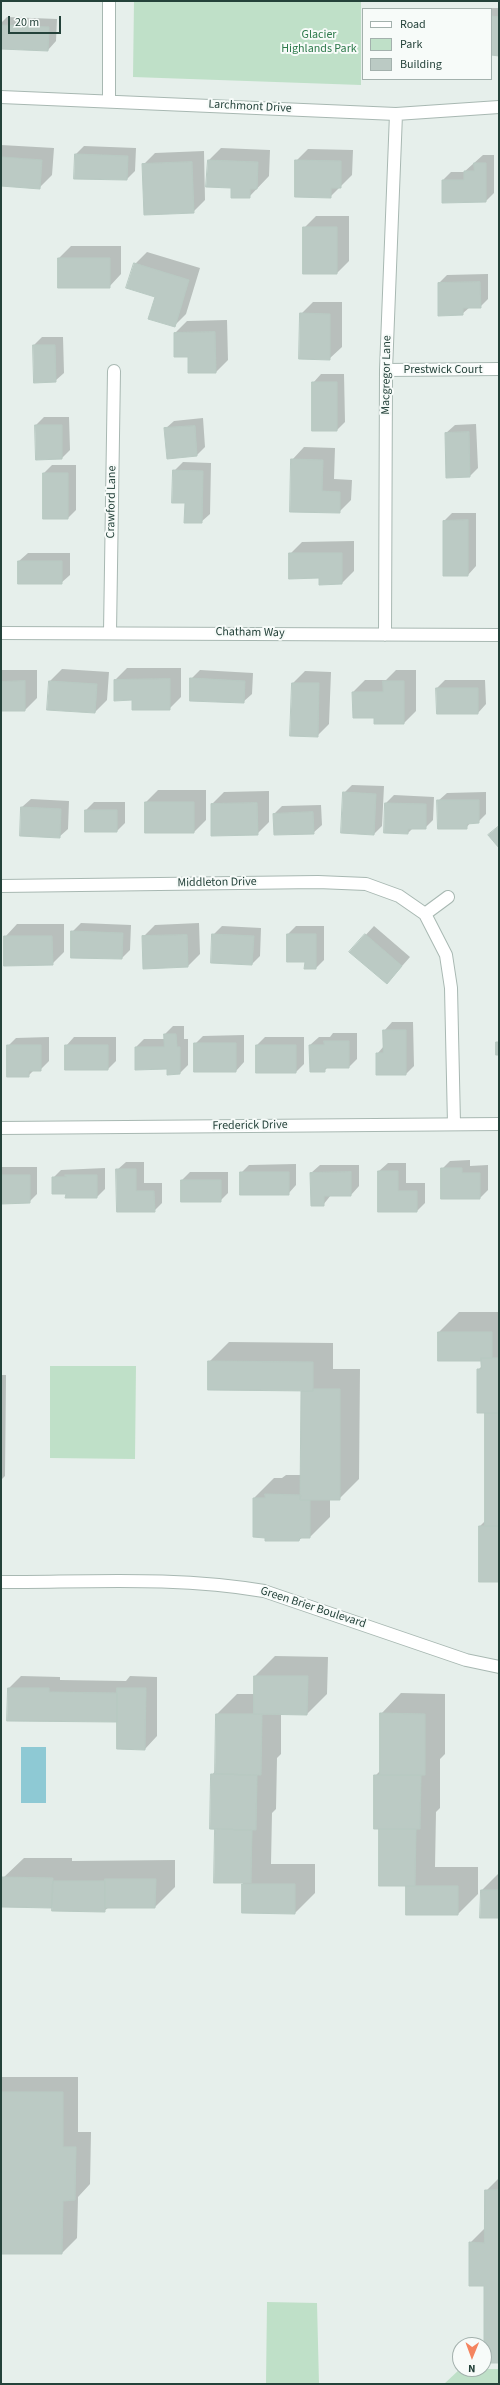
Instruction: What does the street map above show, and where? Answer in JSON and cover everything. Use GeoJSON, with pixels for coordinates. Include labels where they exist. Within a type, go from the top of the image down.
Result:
{"type":"FeatureCollection","features":[{"type":"Feature","properties":{"kind":"street"},"geometry":{"type":"LineString","coordinates":[[109,1],[109,101]]}},
{"type":"Feature","properties":{"kind":"street","name":"Larchmont Drive"},"geometry":{"type":"LineString","coordinates":[[1,97],[396,114],[499,107]]}},
{"type":"Feature","properties":{"kind":"street","name":"Macgregor Lane"},"geometry":{"type":"LineString","coordinates":[[385,635],[386,370],[396,114]]}},
{"type":"Feature","properties":{"kind":"street","name":"Prestwick Court"},"geometry":{"type":"LineString","coordinates":[[386,370],[499,369]]}},
{"type":"Feature","properties":{"kind":"street","name":"Crawford Lane"},"geometry":{"type":"LineString","coordinates":[[110,632],[114,371]]}},
{"type":"Feature","properties":{"kind":"street","name":"Chatham Way"},"geometry":{"type":"LineString","coordinates":[[1,633],[110,632],[385,635],[499,634]]}},
{"type":"Feature","properties":{"kind":"street","name":"Middleton Drive"},"geometry":{"type":"LineString","coordinates":[[1,886],[318,882],[366,884],[399,896],[425,914],[446,955],[451,988],[454,1124]]}},
{"type":"Feature","properties":{"kind":"street"},"geometry":{"type":"LineString","coordinates":[[425,914],[448,897]]}},
{"type":"Feature","properties":{"kind":"street","name":"Frederick Drive"},"geometry":{"type":"LineString","coordinates":[[1,1128],[499,1124]]}},
{"type":"Feature","properties":{"kind":"street","name":"Green Brier Boulevard"},"geometry":{"type":"LineString","coordinates":[[1,1582],[189,1582],[231,1586],[277,1595],[466,1660],[499,1667]]}},
{"type":"Feature","properties":{"kind":"green space","name":"Glacier Highlands Park"},"geometry":{"type":"Polygon","coordinates":[[[134,1],[361,1],[361,85],[133,77],[134,1]]]}},
{"type":"Feature","properties":{"kind":"green space"},"geometry":{"type":"Polygon","coordinates":[[[50,1366],[136,1366],[135,1459],[50,1458],[50,1366]]]}},
{"type":"Feature","properties":{"kind":"green space"},"geometry":{"type":"Polygon","coordinates":[[[267,2302],[317,2303],[319,2384],[266,2384],[267,2302]]]}},
{"type":"Feature","properties":{"kind":"green space"},"geometry":{"type":"Polygon","coordinates":[[[492,2369],[499,2369],[499,2384],[444,2384],[452,2376],[492,2377],[492,2369]]]}},
{"type":"Feature","properties":{"kind":"water"},"geometry":{"type":"Polygon","coordinates":[[[21,1747],[46,1747],[46,1803],[21,1803],[21,1747]]]}},
{"type":"Feature","properties":{"kind":"building"},"geometry":{"type":"Polygon","coordinates":[[[492,16],[499,17],[499,56],[492,55],[492,16]]]}},
{"type":"Feature","properties":{"kind":"building"},"geometry":{"type":"Polygon","coordinates":[[[1,25],[49,27],[48,51],[1,49],[1,25]]]}},
{"type":"Feature","properties":{"kind":"building"},"geometry":{"type":"Polygon","coordinates":[[[75,154],[128,156],[127,180],[74,179],[75,154]]]}},
{"type":"Feature","properties":{"kind":"building"},"geometry":{"type":"Polygon","coordinates":[[[1,157],[42,160],[40,189],[1,186],[1,157]]]}},
{"type":"Feature","properties":{"kind":"building"},"geometry":{"type":"Polygon","coordinates":[[[208,160],[258,162],[257,189],[250,189],[250,198],[231,198],[231,188],[206,187],[208,160]]]}},
{"type":"Feature","properties":{"kind":"building"},"geometry":{"type":"Polygon","coordinates":[[[295,160],[341,161],[341,188],[331,188],[331,198],[295,197],[295,160]]]}},
{"type":"Feature","properties":{"kind":"building"},"geometry":{"type":"Polygon","coordinates":[[[192,162],[194,213],[144,215],[142,164],[192,162]]]}},
{"type":"Feature","properties":{"kind":"building"},"geometry":{"type":"Polygon","coordinates":[[[474,163],[486,163],[486,202],[442,203],[442,180],[464,180],[464,171],[474,171],[474,163]]]}},
{"type":"Feature","properties":{"kind":"building"},"geometry":{"type":"Polygon","coordinates":[[[303,227],[337,227],[337,274],[303,274],[303,227]]]}},
{"type":"Feature","properties":{"kind":"building"},"geometry":{"type":"Polygon","coordinates":[[[58,258],[110,258],[110,288],[58,288],[58,258]]]}},
{"type":"Feature","properties":{"kind":"building"},"geometry":{"type":"Polygon","coordinates":[[[134,263],[189,280],[175,327],[148,319],[155,297],[126,288],[134,263]]]}},
{"type":"Feature","properties":{"kind":"building"},"geometry":{"type":"Polygon","coordinates":[[[480,282],[481,308],[463,308],[463,315],[438,316],[438,283],[480,282]]]}},
{"type":"Feature","properties":{"kind":"building"},"geometry":{"type":"Polygon","coordinates":[[[300,313],[330,314],[330,360],[299,359],[300,313]]]}},
{"type":"Feature","properties":{"kind":"building"},"geometry":{"type":"Polygon","coordinates":[[[215,332],[216,373],[188,373],[188,357],[174,357],[174,333],[215,332]]]}},
{"type":"Feature","properties":{"kind":"building"},"geometry":{"type":"Polygon","coordinates":[[[33,345],[55,345],[56,382],[34,383],[33,345]]]}},
{"type":"Feature","properties":{"kind":"building"},"geometry":{"type":"Polygon","coordinates":[[[312,382],[337,382],[337,431],[312,431],[312,382]]]}},
{"type":"Feature","properties":{"kind":"building"},"geometry":{"type":"Polygon","coordinates":[[[35,425],[62,425],[62,459],[36,460],[35,425]]]}},
{"type":"Feature","properties":{"kind":"building"},"geometry":{"type":"Polygon","coordinates":[[[195,426],[197,456],[167,459],[164,428],[195,426]]]}},
{"type":"Feature","properties":{"kind":"building"},"geometry":{"type":"Polygon","coordinates":[[[469,432],[470,477],[446,478],[445,433],[469,432]]]}},
{"type":"Feature","properties":{"kind":"building"},"geometry":{"type":"Polygon","coordinates":[[[291,459],[323,460],[322,491],[340,492],[340,513],[290,512],[291,459]]]}},
{"type":"Feature","properties":{"kind":"building"},"geometry":{"type":"Polygon","coordinates":[[[173,470],[203,471],[202,523],[184,523],[185,503],[172,503],[173,470]]]}},
{"type":"Feature","properties":{"kind":"building"},"geometry":{"type":"Polygon","coordinates":[[[43,473],[68,473],[68,519],[43,519],[43,473]]]}},
{"type":"Feature","properties":{"kind":"building"},"geometry":{"type":"Polygon","coordinates":[[[468,520],[468,576],[443,576],[443,521],[468,520]]]}},
{"type":"Feature","properties":{"kind":"building"},"geometry":{"type":"Polygon","coordinates":[[[289,553],[342,553],[342,584],[319,585],[319,578],[289,579],[289,553]]]}},
{"type":"Feature","properties":{"kind":"building"},"geometry":{"type":"Polygon","coordinates":[[[18,561],[62,561],[62,584],[18,584],[18,561]]]}},
{"type":"Feature","properties":{"kind":"building"},"geometry":{"type":"Polygon","coordinates":[[[190,678],[245,681],[244,703],[190,701],[190,678]]]}},
{"type":"Feature","properties":{"kind":"building"},"geometry":{"type":"Polygon","coordinates":[[[170,679],[170,710],[132,710],[132,700],[114,701],[114,680],[170,679]]]}},
{"type":"Feature","properties":{"kind":"building"},"geometry":{"type":"Polygon","coordinates":[[[25,681],[25,711],[1,711],[1,682],[25,681]]]}},
{"type":"Feature","properties":{"kind":"building"},"geometry":{"type":"Polygon","coordinates":[[[49,681],[97,684],[95,713],[47,710],[49,681]]]}},
{"type":"Feature","properties":{"kind":"building"},"geometry":{"type":"Polygon","coordinates":[[[383,681],[404,681],[404,724],[374,724],[374,718],[353,718],[352,692],[383,692],[383,681]]]}},
{"type":"Feature","properties":{"kind":"building"},"geometry":{"type":"Polygon","coordinates":[[[292,683],[319,683],[318,737],[290,736],[292,683]]]}},
{"type":"Feature","properties":{"kind":"building"},"geometry":{"type":"Polygon","coordinates":[[[436,688],[478,688],[478,714],[437,714],[436,688]]]}},
{"type":"Feature","properties":{"kind":"building"},"geometry":{"type":"Polygon","coordinates":[[[343,792],[376,794],[374,835],[341,833],[343,792]]]}},
{"type":"Feature","properties":{"kind":"building"},"geometry":{"type":"Polygon","coordinates":[[[437,800],[479,800],[479,823],[467,824],[467,829],[438,829],[437,800]]]}},
{"type":"Feature","properties":{"kind":"building"},"geometry":{"type":"Polygon","coordinates":[[[145,802],[194,802],[194,833],[145,833],[145,802]]]}},
{"type":"Feature","properties":{"kind":"building"},"geometry":{"type":"Polygon","coordinates":[[[257,803],[258,835],[211,836],[211,804],[257,803]]]}},
{"type":"Feature","properties":{"kind":"building"},"geometry":{"type":"Polygon","coordinates":[[[385,803],[426,804],[426,829],[408,829],[408,834],[384,833],[385,803]]]}},
{"type":"Feature","properties":{"kind":"building"},"geometry":{"type":"Polygon","coordinates":[[[21,807],[61,809],[60,838],[20,836],[21,807]]]}},
{"type":"Feature","properties":{"kind":"building"},"geometry":{"type":"Polygon","coordinates":[[[85,810],[117,810],[117,832],[85,832],[85,810]]]}},
{"type":"Feature","properties":{"kind":"building"},"geometry":{"type":"Polygon","coordinates":[[[313,812],[314,834],[274,835],[273,814],[313,812]]]}},
{"type":"Feature","properties":{"kind":"building"},"geometry":{"type":"Polygon","coordinates":[[[499,826],[499,848],[488,835],[499,826]]]}},
{"type":"Feature","properties":{"kind":"building"},"geometry":{"type":"Polygon","coordinates":[[[71,931],[123,933],[122,959],[71,958],[71,931]]]}},
{"type":"Feature","properties":{"kind":"building"},"geometry":{"type":"Polygon","coordinates":[[[212,934],[254,936],[252,965],[211,963],[212,934]]]}},
{"type":"Feature","properties":{"kind":"building"},"geometry":{"type":"Polygon","coordinates":[[[287,934],[316,934],[316,969],[304,969],[305,962],[287,962],[287,934]]]}},
{"type":"Feature","properties":{"kind":"building"},"geometry":{"type":"Polygon","coordinates":[[[365,934],[402,966],[387,984],[349,952],[365,934]]]}},
{"type":"Feature","properties":{"kind":"building"},"geometry":{"type":"Polygon","coordinates":[[[187,935],[188,967],[143,969],[142,936],[187,935]]]}},
{"type":"Feature","properties":{"kind":"building"},"geometry":{"type":"Polygon","coordinates":[[[4,936],[52,936],[53,965],[4,966],[4,936]]]}},
{"type":"Feature","properties":{"kind":"building"},"geometry":{"type":"Polygon","coordinates":[[[383,1030],[406,1030],[406,1075],[376,1075],[376,1053],[383,1053],[383,1030]]]}},
{"type":"Feature","properties":{"kind":"building"},"geometry":{"type":"Polygon","coordinates":[[[164,1034],[176,1034],[177,1047],[180,1047],[180,1074],[167,1075],[167,1069],[135,1070],[135,1047],[164,1047],[164,1034]]]}},
{"type":"Feature","properties":{"kind":"building"},"geometry":{"type":"Polygon","coordinates":[[[324,1041],[349,1041],[349,1068],[325,1068],[325,1072],[310,1072],[309,1045],[324,1045],[324,1041]]]}},
{"type":"Feature","properties":{"kind":"building"},"geometry":{"type":"Polygon","coordinates":[[[496,1042],[499,1042],[499,1055],[496,1055],[496,1042]]]}},
{"type":"Feature","properties":{"kind":"building"},"geometry":{"type":"Polygon","coordinates":[[[194,1043],[236,1043],[236,1072],[194,1072],[194,1043]]]}},
{"type":"Feature","properties":{"kind":"building"},"geometry":{"type":"Polygon","coordinates":[[[7,1045],[41,1045],[41,1071],[29,1071],[29,1077],[7,1077],[7,1045]]]}},
{"type":"Feature","properties":{"kind":"building"},"geometry":{"type":"Polygon","coordinates":[[[65,1045],[108,1045],[108,1070],[65,1070],[65,1045]]]}},
{"type":"Feature","properties":{"kind":"building"},"geometry":{"type":"Polygon","coordinates":[[[256,1045],[296,1045],[296,1073],[256,1073],[256,1045]]]}},
{"type":"Feature","properties":{"kind":"building"},"geometry":{"type":"Polygon","coordinates":[[[441,1168],[462,1168],[462,1173],[480,1173],[480,1199],[441,1199],[441,1168]]]}},
{"type":"Feature","properties":{"kind":"building"},"geometry":{"type":"Polygon","coordinates":[[[116,1169],[136,1169],[136,1191],[154,1191],[155,1212],[117,1212],[116,1169]]]}},
{"type":"Feature","properties":{"kind":"building"},"geometry":{"type":"Polygon","coordinates":[[[378,1171],[398,1171],[398,1191],[417,1191],[417,1212],[378,1212],[378,1171]]]}},
{"type":"Feature","properties":{"kind":"building"},"geometry":{"type":"Polygon","coordinates":[[[240,1172],[289,1172],[289,1195],[240,1195],[240,1172]]]}},
{"type":"Feature","properties":{"kind":"building"},"geometry":{"type":"Polygon","coordinates":[[[351,1172],[351,1196],[324,1196],[324,1206],[311,1206],[310,1173],[351,1172]]]}},
{"type":"Feature","properties":{"kind":"building"},"geometry":{"type":"Polygon","coordinates":[[[1,1175],[30,1175],[30,1203],[1,1204],[1,1175]]]}},
{"type":"Feature","properties":{"kind":"building"},"geometry":{"type":"Polygon","coordinates":[[[65,1175],[97,1175],[97,1198],[65,1198],[66,1194],[52,1194],[52,1177],[66,1177],[65,1175]]]}},
{"type":"Feature","properties":{"kind":"building"},"geometry":{"type":"Polygon","coordinates":[[[181,1180],[221,1180],[221,1202],[181,1202],[181,1180]]]}},
{"type":"Feature","properties":{"kind":"building"},"geometry":{"type":"Polygon","coordinates":[[[438,1332],[492,1332],[492,1358],[481,1358],[481,1361],[438,1361],[438,1332]]]}},
{"type":"Feature","properties":{"kind":"building"},"geometry":{"type":"Polygon","coordinates":[[[481,1358],[499,1358],[499,1413],[477,1413],[477,1369],[481,1369],[481,1358]]]}},
{"type":"Feature","properties":{"kind":"building"},"geometry":{"type":"Polygon","coordinates":[[[208,1361],[313,1362],[313,1391],[208,1390],[208,1361]]]}},
{"type":"Feature","properties":{"kind":"building"},"geometry":{"type":"Polygon","coordinates":[[[313,1389],[340,1389],[340,1500],[300,1500],[301,1391],[313,1391],[313,1389]]]}},
{"type":"Feature","properties":{"kind":"building"},"geometry":{"type":"Polygon","coordinates":[[[485,1413],[499,1413],[499,1526],[485,1526],[485,1413]]]}},
{"type":"Feature","properties":{"kind":"building"},"geometry":{"type":"Polygon","coordinates":[[[265,1494],[301,1495],[300,1500],[310,1500],[310,1538],[300,1538],[299,1541],[265,1541],[265,1538],[253,1537],[253,1498],[265,1498],[265,1494]]]}},
{"type":"Feature","properties":{"kind":"building"},"geometry":{"type":"Polygon","coordinates":[[[479,1526],[499,1526],[499,1582],[479,1582],[479,1526]]]}},
{"type":"Feature","properties":{"kind":"building"},"geometry":{"type":"Polygon","coordinates":[[[254,1676],[308,1676],[307,1715],[254,1714],[254,1676]]]}},
{"type":"Feature","properties":{"kind":"building"},"geometry":{"type":"Polygon","coordinates":[[[8,1688],[49,1688],[49,1692],[117,1693],[117,1722],[7,1721],[8,1688]]]}},
{"type":"Feature","properties":{"kind":"building"},"geometry":{"type":"Polygon","coordinates":[[[117,1688],[146,1688],[145,1750],[117,1749],[117,1688]]]}},
{"type":"Feature","properties":{"kind":"building"},"geometry":{"type":"Polygon","coordinates":[[[380,1713],[425,1714],[425,1775],[380,1775],[380,1713]]]}},
{"type":"Feature","properties":{"kind":"building"},"geometry":{"type":"Polygon","coordinates":[[[216,1714],[262,1714],[261,1775],[215,1774],[216,1714]]]}},
{"type":"Feature","properties":{"kind":"building"},"geometry":{"type":"Polygon","coordinates":[[[211,1774],[257,1775],[256,1830],[210,1829],[211,1774]]]}},
{"type":"Feature","properties":{"kind":"building"},"geometry":{"type":"Polygon","coordinates":[[[374,1775],[421,1775],[420,1829],[374,1829],[374,1775]]]}},
{"type":"Feature","properties":{"kind":"building"},"geometry":{"type":"Polygon","coordinates":[[[215,1829],[252,1830],[251,1883],[214,1883],[215,1829]]]}},
{"type":"Feature","properties":{"kind":"building"},"geometry":{"type":"Polygon","coordinates":[[[379,1829],[416,1829],[415,1886],[379,1886],[379,1829]]]}},
{"type":"Feature","properties":{"kind":"building"},"geometry":{"type":"Polygon","coordinates":[[[2,1877],[53,1878],[52,1908],[2,1907],[2,1877]]]}},
{"type":"Feature","properties":{"kind":"building"},"geometry":{"type":"Polygon","coordinates":[[[105,1879],[156,1879],[155,1908],[105,1908],[105,1879]]]}},
{"type":"Feature","properties":{"kind":"building"},"geometry":{"type":"Polygon","coordinates":[[[53,1881],[105,1881],[105,1912],[52,1911],[53,1881]]]}},
{"type":"Feature","properties":{"kind":"building"},"geometry":{"type":"Polygon","coordinates":[[[242,1884],[295,1884],[295,1914],[242,1913],[242,1884]]]}},
{"type":"Feature","properties":{"kind":"building"},"geometry":{"type":"Polygon","coordinates":[[[406,1886],[458,1886],[458,1915],[406,1915],[406,1886]]]}},
{"type":"Feature","properties":{"kind":"building"},"geometry":{"type":"Polygon","coordinates":[[[481,1890],[499,1890],[499,1918],[480,1918],[481,1890]]]}},
{"type":"Feature","properties":{"kind":"building"},"geometry":{"type":"Polygon","coordinates":[[[1,2092],[63,2092],[63,2147],[76,2147],[75,2200],[63,2201],[62,2254],[1,2254],[1,2092]]]}},
{"type":"Feature","properties":{"kind":"building"},"geometry":{"type":"Polygon","coordinates":[[[485,2190],[499,2190],[499,2363],[492,2363],[492,2337],[484,2337],[484,2286],[469,2286],[469,2242],[484,2243],[485,2190]]]}}]}
